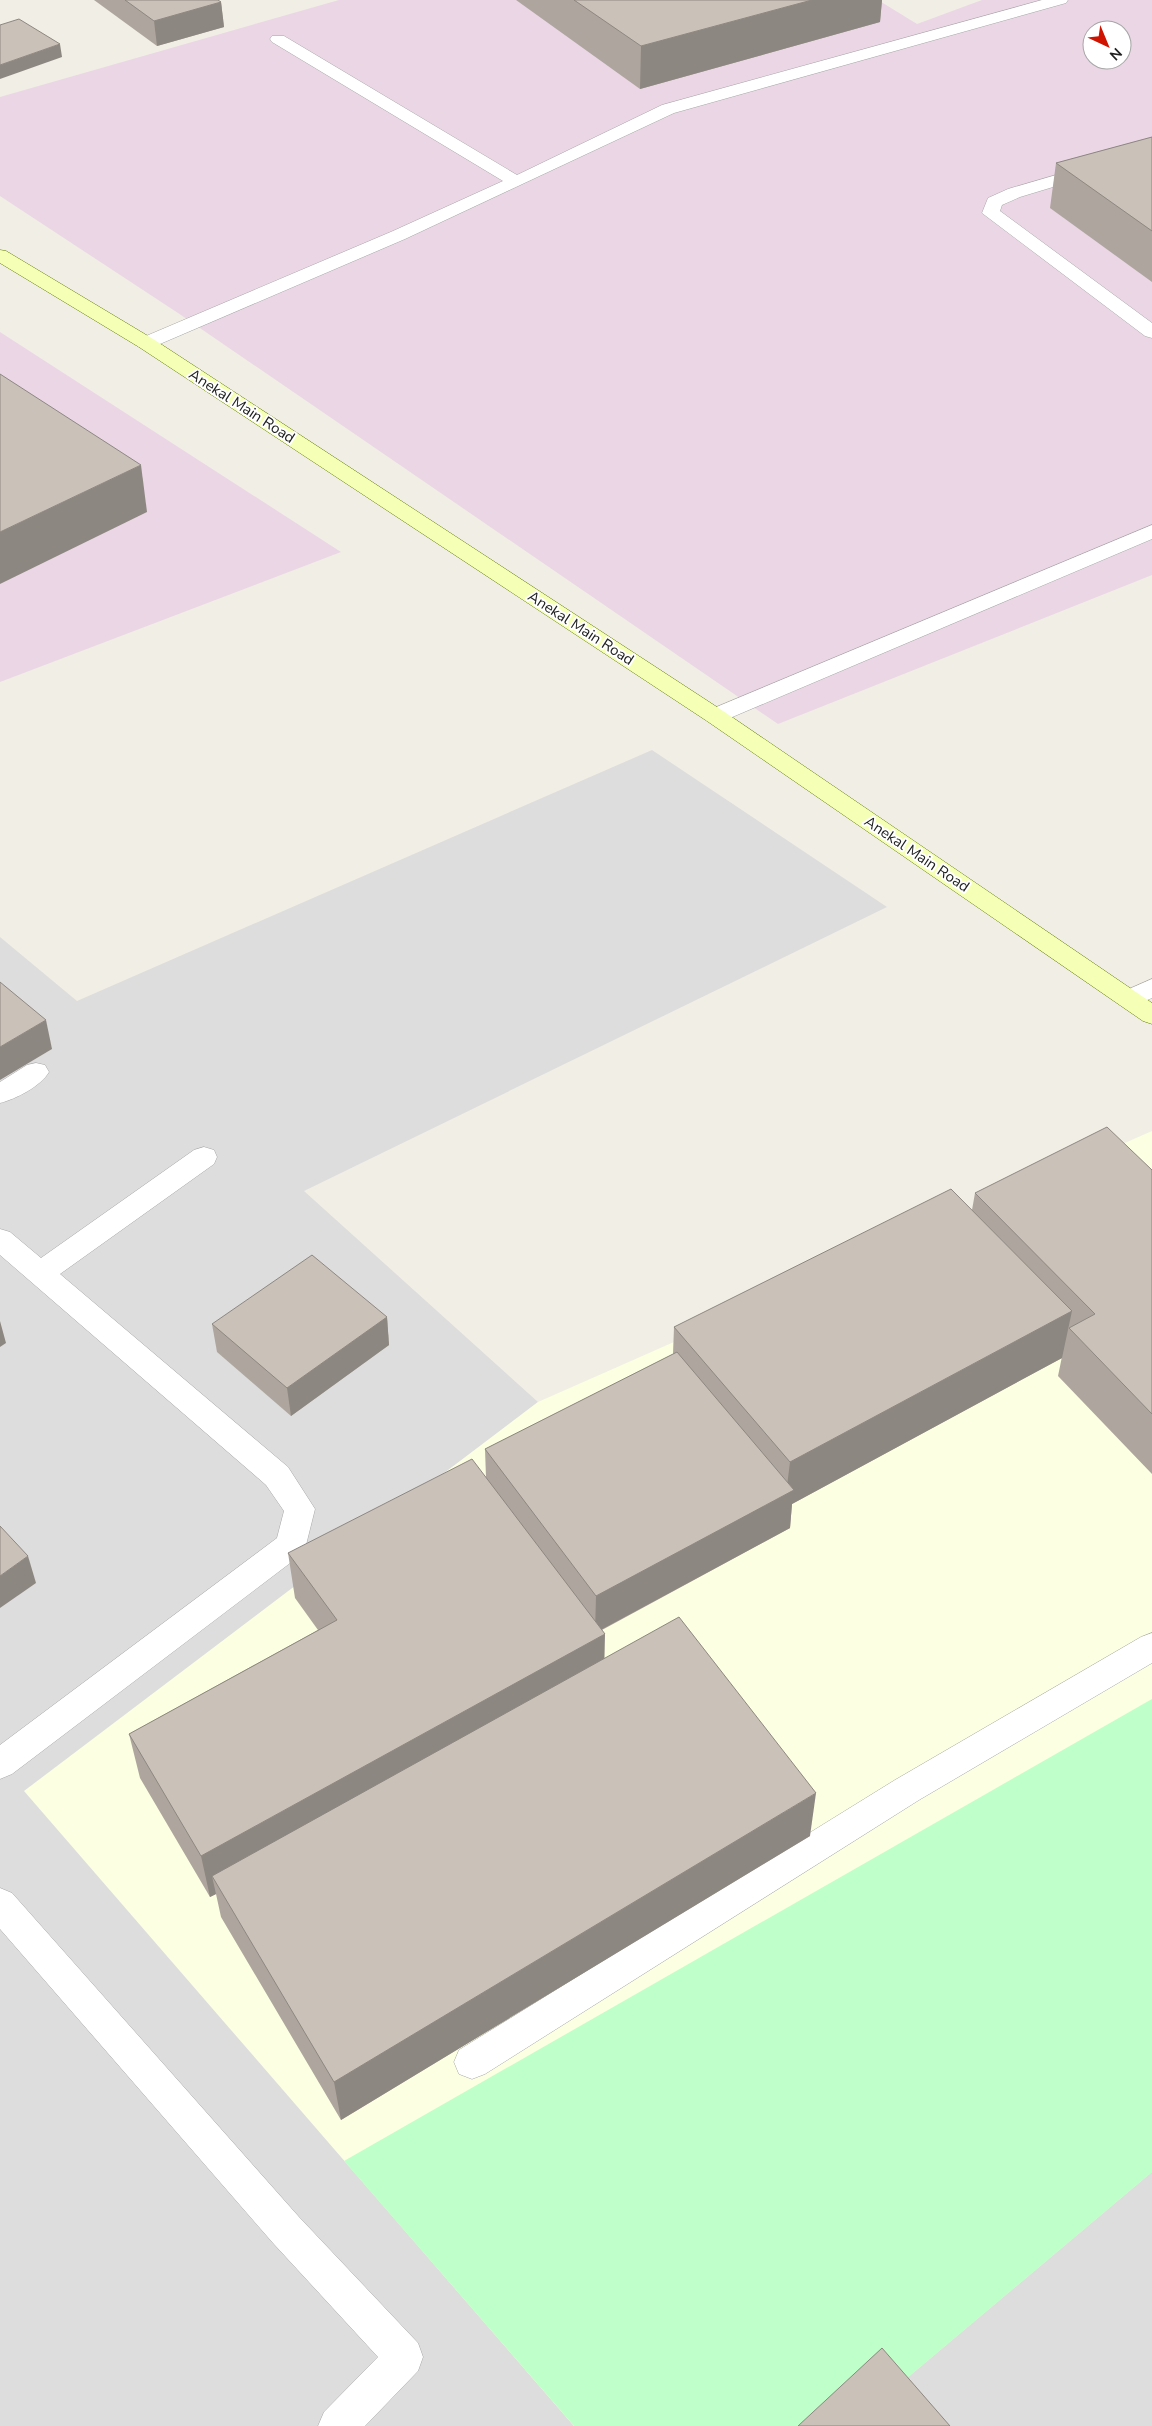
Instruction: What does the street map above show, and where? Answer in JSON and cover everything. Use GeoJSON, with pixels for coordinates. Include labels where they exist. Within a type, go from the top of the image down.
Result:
{"type":"FeatureCollection","features":[{"type":"Feature","properties":{"kind":"main road","name":"Anekal Main Road"},"geometry":{"type":"LineString","coordinates":[[0,255],[146,343],[715,716],[1152,1015]]}},
{"type":"Feature","properties":{"kind":"street"},"geometry":{"type":"LineString","coordinates":[[146,343],[516,182],[668,109],[1060,0]]}},
{"type":"Feature","properties":{"kind":"street"},"geometry":{"type":"LineString","coordinates":[[278,39],[516,182]]}},
{"type":"Feature","properties":{"kind":"street"},"geometry":{"type":"LineString","coordinates":[[1152,152],[1014,193],[994,202],[991,213],[1152,332]]}},
{"type":"Feature","properties":{"kind":"street"},"geometry":{"type":"LineString","coordinates":[[715,716],[1152,531]]}},
{"type":"Feature","properties":{"kind":"street"},"geometry":{"type":"LineString","coordinates":[[1128,999],[1152,988]]}},
{"type":"Feature","properties":{"kind":"street"},"geometry":{"type":"LineString","coordinates":[[0,1094],[36,1072]]}},
{"type":"Feature","properties":{"kind":"street"},"geometry":{"type":"LineString","coordinates":[[41,1274],[204,1157]]}},
{"type":"Feature","properties":{"kind":"street"},"geometry":{"type":"LineString","coordinates":[[0,1239],[277,1476],[300,1509],[291,1546],[0,1764]]}},
{"type":"Feature","properties":{"kind":"street"},"geometry":{"type":"LineString","coordinates":[[472,2062],[907,1790],[1152,1647]]}},
{"type":"Feature","properties":{"kind":"street"},"geometry":{"type":"LineString","coordinates":[[0,1904],[286,2230],[404,2357],[338,2426]]}},
{"type":"Feature","properties":{"kind":"shaded area"},"geometry":{"type":"Polygon","coordinates":[[[339,0],[878,0],[917,24],[982,0],[1152,0],[1152,575],[778,724],[178,313],[0,196],[0,97],[339,0]]]}},
{"type":"Feature","properties":{"kind":"shaded area"},"geometry":{"type":"Polygon","coordinates":[[[0,332],[341,552],[0,682],[0,332]]]}},
{"type":"Feature","properties":{"kind":"shaded area"},"geometry":{"type":"Polygon","coordinates":[[[652,750],[887,907],[304,1191],[538,1402],[25,1791],[574,2426],[0,2426],[0,937],[77,1001],[652,750]]]}},
{"type":"Feature","properties":{"kind":"shaded area"},"geometry":{"type":"Polygon","coordinates":[[[1152,1131],[1152,2172],[574,2426],[24,1791],[538,1402],[1152,1131]]]}},
{"type":"Feature","properties":{"kind":"shaded area"},"geometry":{"type":"Polygon","coordinates":[[[1152,2172],[1152,2426],[850,2426],[1152,2172]]]}},
{"type":"Feature","properties":{"kind":"green space"},"geometry":{"type":"Polygon","coordinates":[[[1152,1699],[1152,2172],[850,2426],[574,2426],[344,2161],[1152,1699]]]}},
{"type":"Feature","properties":{"kind":"building"},"geometry":{"type":"Polygon","coordinates":[[[125,0],[218,0],[221,2],[154,21],[125,0]]]}},
{"type":"Feature","properties":{"kind":"building"},"geometry":{"type":"Polygon","coordinates":[[[574,0],[812,0],[641,46],[574,0]]]}},
{"type":"Feature","properties":{"kind":"building"},"geometry":{"type":"Polygon","coordinates":[[[19,19],[60,44],[0,65],[0,25],[19,19]]]}},
{"type":"Feature","properties":{"kind":"building"},"geometry":{"type":"Polygon","coordinates":[[[1152,137],[1152,231],[1056,163],[1152,137]]]}},
{"type":"Feature","properties":{"kind":"building"},"geometry":{"type":"Polygon","coordinates":[[[0,374],[141,465],[0,532],[0,374]]]}},
{"type":"Feature","properties":{"kind":"building"},"geometry":{"type":"Polygon","coordinates":[[[0,982],[46,1020],[0,1047],[0,982]]]}},
{"type":"Feature","properties":{"kind":"building"},"geometry":{"type":"Polygon","coordinates":[[[1107,1127],[1152,1170],[1152,1414],[1069,1328],[1095,1314],[975,1193],[1107,1127]]]}},
{"type":"Feature","properties":{"kind":"building"},"geometry":{"type":"Polygon","coordinates":[[[951,1189],[1072,1311],[790,1462],[674,1327],[951,1189]]]}},
{"type":"Feature","properties":{"kind":"building"},"geometry":{"type":"Polygon","coordinates":[[[312,1255],[387,1317],[287,1388],[212,1324],[312,1255]]]}},
{"type":"Feature","properties":{"kind":"building"},"geometry":{"type":"Polygon","coordinates":[[[677,1352],[794,1490],[596,1596],[485,1449],[677,1352]]]}},
{"type":"Feature","properties":{"kind":"building"},"geometry":{"type":"Polygon","coordinates":[[[472,1459],[605,1634],[201,1856],[129,1734],[337,1620],[288,1553],[472,1459]]]}},
{"type":"Feature","properties":{"kind":"building"},"geometry":{"type":"Polygon","coordinates":[[[0,1526],[28,1556],[0,1576],[0,1526]]]}},
{"type":"Feature","properties":{"kind":"building"},"geometry":{"type":"Polygon","coordinates":[[[679,1617],[816,1793],[334,2082],[212,1876],[679,1617]]]}},
{"type":"Feature","properties":{"kind":"building"},"geometry":{"type":"Polygon","coordinates":[[[882,2348],[950,2426],[798,2426],[882,2348]]]}}]}
